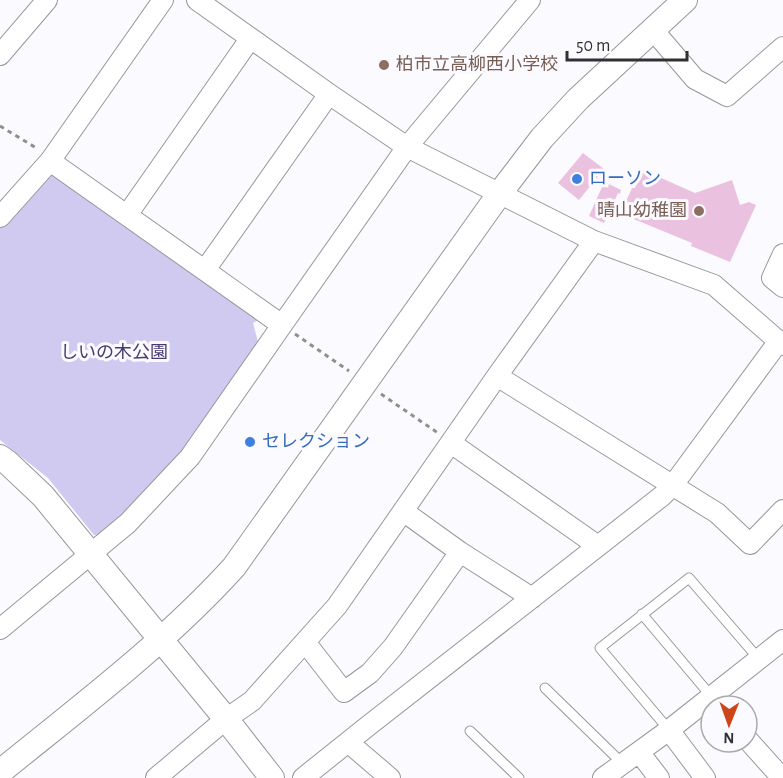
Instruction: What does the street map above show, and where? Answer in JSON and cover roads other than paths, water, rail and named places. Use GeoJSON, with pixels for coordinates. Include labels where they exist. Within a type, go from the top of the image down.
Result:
{"type":"FeatureCollection","features":[{"type":"Feature","properties":{"kind":"street"},"geometry":{"type":"LineString","coordinates":[[0,55],[47,0]]}},
{"type":"Feature","properties":{"kind":"street"},"geometry":{"type":"LineString","coordinates":[[0,217],[50,161],[162,0]]}},
{"type":"Feature","properties":{"kind":"street"},"geometry":{"type":"LineString","coordinates":[[197,0],[407,147],[594,242],[714,285],[781,343],[673,485],[662,496],[303,778]]}},
{"type":"Feature","properties":{"kind":"street"},"geometry":{"type":"LineString","coordinates":[[0,629],[128,523],[190,457],[407,147],[530,0]]}},
{"type":"Feature","properties":{"kind":"street"},"geometry":{"type":"LineString","coordinates":[[0,772],[145,653],[213,590],[234,567],[500,193],[542,138],[571,107],[685,0]]}},
{"type":"Feature","properties":{"kind":"street"},"geometry":{"type":"LineString","coordinates":[[653,30],[695,79],[727,96],[783,47]]}},
{"type":"Feature","properties":{"kind":"street"},"geometry":{"type":"LineString","coordinates":[[127,215],[250,39]]}},
{"type":"Feature","properties":{"kind":"street"},"geometry":{"type":"LineString","coordinates":[[205,270],[329,94]]}},
{"type":"Feature","properties":{"kind":"street"},"geometry":{"type":"LineString","coordinates":[[50,161],[282,325]]}},
{"type":"Feature","properties":{"kind":"street"},"geometry":{"type":"LineString","coordinates":[[156,778],[252,700],[337,606],[496,376],[594,242]]}},
{"type":"Feature","properties":{"kind":"street"},"geometry":{"type":"LineString","coordinates":[[783,254],[772,278],[783,287]]}},
{"type":"Feature","properties":{"kind":"street"},"geometry":{"type":"LineString","coordinates":[[496,376],[717,513],[750,544],[783,510]]}},
{"type":"Feature","properties":{"kind":"street"},"geometry":{"type":"LineString","coordinates":[[451,443],[598,546]]}},
{"type":"Feature","properties":{"kind":"street"},"geometry":{"type":"LineString","coordinates":[[0,457],[43,496],[272,778]]}},
{"type":"Feature","properties":{"kind":"street"},"geometry":{"type":"LineString","coordinates":[[403,511],[460,552],[532,598]]}},
{"type":"Feature","properties":{"kind":"street"},"geometry":{"type":"LineString","coordinates":[[305,642],[344,692],[370,673],[393,647],[460,552]]}},
{"type":"Feature","properties":{"kind":"street"},"geometry":{"type":"LineString","coordinates":[[719,694],[758,658],[783,639]]}},
{"type":"Feature","properties":{"kind":"street"},"geometry":{"type":"LineString","coordinates":[[603,778],[699,710]]}},
{"type":"Feature","properties":{"kind":"street"},"geometry":{"type":"LineString","coordinates":[[669,730],[705,778]]}},
{"type":"Feature","properties":{"kind":"street"},"geometry":{"type":"LineString","coordinates":[[349,743],[390,778]]}},
{"type":"Feature","properties":{"kind":"street"},"geometry":{"type":"LineString","coordinates":[[639,752],[659,778]]}},
{"type":"Feature","properties":{"kind":"street"},"geometry":{"type":"LineString","coordinates":[[759,752],[782,778]]}},
{"type":"Feature","properties":{"kind":"street"},"geometry":{"type":"LineString","coordinates":[[782,778],[783,771]]}},
{"type":"Feature","properties":{"kind":"lane"},"geometry":{"type":"LineString","coordinates":[[669,730],[600,648],[689,578],[758,658]]}},
{"type":"Feature","properties":{"kind":"lane"},"geometry":{"type":"LineString","coordinates":[[642,615],[708,694]]}},
{"type":"Feature","properties":{"kind":"lane"},"geometry":{"type":"LineString","coordinates":[[545,688],[623,764]]}},
{"type":"Feature","properties":{"kind":"lane"},"geometry":{"type":"LineString","coordinates":[[470,731],[519,778]]}},
{"type":"Feature","properties":{"kind":"place","name":"柏市立高柳西小学校"},"geometry":{"type":"Point","coordinates":[384,65]}},
{"type":"Feature","properties":{"kind":"place","name":"ローソン"},"geometry":{"type":"Point","coordinates":[577,179]}},
{"type":"Feature","properties":{"kind":"place","name":"晴山幼稚園"},"geometry":{"type":"Point","coordinates":[699,211]}},
{"type":"Feature","properties":{"kind":"place","name":"セレクション"},"geometry":{"type":"Point","coordinates":[250,442]}},
{"type":"Feature","properties":{"kind":"park label","name":"しいの木公園"},"geometry":{"type":"Point","coordinates":[114,353]}}]}
